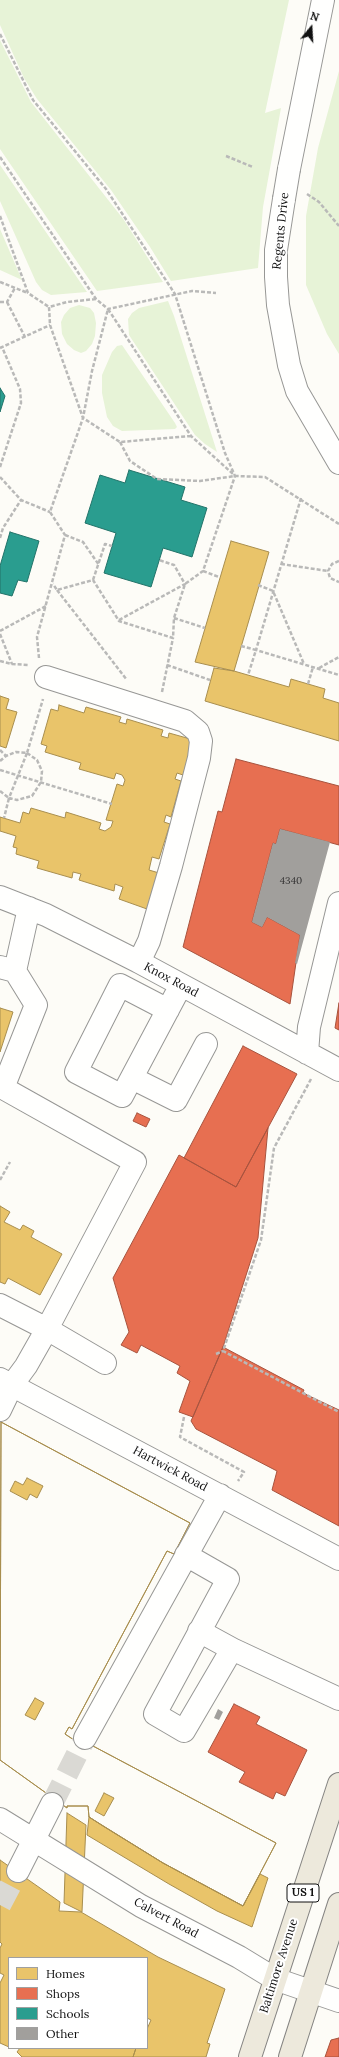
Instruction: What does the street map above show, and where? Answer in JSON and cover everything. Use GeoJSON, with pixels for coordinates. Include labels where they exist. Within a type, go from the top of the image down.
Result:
{"type":"FeatureCollection","features":[{"type":"Feature","properties":{"kind":"main road","name":"Baltimore Avenue"},"geometry":{"type":"LineString","coordinates":[[250,2057],[339,1784]]}},
{"type":"Feature","properties":{"kind":"main road"},"geometry":{"type":"LineString","coordinates":[[290,2057],[339,1904]]}},
{"type":"Feature","properties":{"kind":"street","name":"Regents Drive"},"geometry":{"type":"LineString","coordinates":[[323,0],[284,198],[276,250],[276,277],[278,305],[289,364],[297,391],[337,458]]}},
{"type":"Feature","properties":{"kind":"street"},"geometry":{"type":"LineString","coordinates":[[43,671],[185,721],[198,732],[201,740],[199,758],[149,941],[138,962]]}},
{"type":"Feature","properties":{"kind":"street","name":"Knox Road"},"geometry":{"type":"LineString","coordinates":[[0,897],[46,915],[138,962],[339,1070]]}},
{"type":"Feature","properties":{"kind":"street"},"geometry":{"type":"LineString","coordinates":[[307,1053],[309,1027],[339,903]]}},
{"type":"Feature","properties":{"kind":"street"},"geometry":{"type":"LineString","coordinates":[[0,1410],[6,1382],[26,1366],[135,1162],[2,1088],[36,1005],[8,969],[29,908]]}},
{"type":"Feature","properties":{"kind":"street"},"geometry":{"type":"LineString","coordinates":[[168,1010],[120,985],[76,1072],[122,1096],[132,1078],[168,1010],[181,985]]}},
{"type":"Feature","properties":{"kind":"street"},"geometry":{"type":"LineString","coordinates":[[132,1078],[176,1100],[206,1044]]}},
{"type":"Feature","properties":{"kind":"street"},"geometry":{"type":"LineString","coordinates":[[0,1305],[105,1362]]}},
{"type":"Feature","properties":{"kind":"street","name":"Hartwick Road"},"geometry":{"type":"LineString","coordinates":[[6,1382],[339,1559]]}},
{"type":"Feature","properties":{"kind":"street"},"geometry":{"type":"LineString","coordinates":[[85,1738],[220,1495]]}},
{"type":"Feature","properties":{"kind":"street"},"geometry":{"type":"LineString","coordinates":[[186,1556],[228,1579],[155,1714],[184,1731],[232,1649]]}},
{"type":"Feature","properties":{"kind":"street"},"geometry":{"type":"LineString","coordinates":[[200,1631],[232,1649],[339,1699]]}},
{"type":"Feature","properties":{"kind":"street"},"geometry":{"type":"LineString","coordinates":[[18,1871],[52,1804]]}},
{"type":"Feature","properties":{"kind":"street","name":"Calvert Road"},"geometry":{"type":"LineString","coordinates":[[0,1819],[141,1906],[239,1957],[275,1979],[339,2001]]}},
{"type":"Feature","properties":{"kind":"path"},"geometry":{"type":"LineString","coordinates":[[0,34],[34,100],[106,190],[175,294],[225,454],[235,476],[203,571],[185,584],[119,621]]}},
{"type":"Feature","properties":{"kind":"path"},"geometry":{"type":"LineString","coordinates":[[226,156],[253,167]]}},
{"type":"Feature","properties":{"kind":"path"},"geometry":{"type":"LineString","coordinates":[[0,157],[96,299],[108,309],[191,436],[235,476]]}},
{"type":"Feature","properties":{"kind":"path"},"geometry":{"type":"LineString","coordinates":[[306,193],[319,202],[339,226]]}},
{"type":"Feature","properties":{"kind":"path"},"geometry":{"type":"LineString","coordinates":[[0,216],[28,293]]}},
{"type":"Feature","properties":{"kind":"path"},"geometry":{"type":"LineString","coordinates":[[0,282],[28,293],[49,307],[67,302],[96,299]]}},
{"type":"Feature","properties":{"kind":"path"},"geometry":{"type":"LineString","coordinates":[[7,302],[15,288]]}},
{"type":"Feature","properties":{"kind":"path"},"geometry":{"type":"LineString","coordinates":[[108,309],[192,291],[216,293]]}},
{"type":"Feature","properties":{"kind":"path"},"geometry":{"type":"LineString","coordinates":[[0,302],[7,302]]}},
{"type":"Feature","properties":{"kind":"path"},"geometry":{"type":"LineString","coordinates":[[7,302],[25,337]]}},
{"type":"Feature","properties":{"kind":"path"},"geometry":{"type":"LineString","coordinates":[[49,307],[50,325],[83,418],[120,442],[130,461],[157,479],[200,481],[235,476],[265,477],[301,498],[339,524]]}},
{"type":"Feature","properties":{"kind":"path"},"geometry":{"type":"LineString","coordinates":[[50,512],[83,418],[92,371],[108,309]]}},
{"type":"Feature","properties":{"kind":"path"},"geometry":{"type":"LineString","coordinates":[[0,467],[21,403],[20,389],[1,348],[50,325]]}},
{"type":"Feature","properties":{"kind":"path"},"geometry":{"type":"LineString","coordinates":[[120,442],[191,436]]}},
{"type":"Feature","properties":{"kind":"path"},"geometry":{"type":"LineString","coordinates":[[0,477],[21,500],[50,512],[65,535],[83,542],[99,565]]}},
{"type":"Feature","properties":{"kind":"path"},"geometry":{"type":"LineString","coordinates":[[248,675],[301,498]]}},
{"type":"Feature","properties":{"kind":"path"},"geometry":{"type":"LineString","coordinates":[[0,538],[2,528],[21,500]]}},
{"type":"Feature","properties":{"kind":"path"},"geometry":{"type":"LineString","coordinates":[[4,818],[9,798],[27,753],[41,708],[43,671],[37,637],[53,584],[65,535]]}},
{"type":"Feature","properties":{"kind":"path"},"geometry":{"type":"LineString","coordinates":[[112,546],[105,544],[94,580],[119,621],[173,638]]}},
{"type":"Feature","properties":{"kind":"path"},"geometry":{"type":"LineString","coordinates":[[155,689],[162,692],[173,638],[174,618],[185,584],[174,565],[159,560]]}},
{"type":"Feature","properties":{"kind":"path"},"geometry":{"type":"LineString","coordinates":[[339,561],[332,564],[328,570],[330,578],[339,582]]}},
{"type":"Feature","properties":{"kind":"path"},"geometry":{"type":"LineString","coordinates":[[281,564],[328,570]]}},
{"type":"Feature","properties":{"kind":"path"},"geometry":{"type":"LineString","coordinates":[[203,571],[219,577]]}},
{"type":"Feature","properties":{"kind":"path"},"geometry":{"type":"LineString","coordinates":[[57,590],[94,580]]}},
{"type":"Feature","properties":{"kind":"path"},"geometry":{"type":"LineString","coordinates":[[53,584],[127,680],[134,682]]}},
{"type":"Feature","properties":{"kind":"path"},"geometry":{"type":"LineString","coordinates":[[258,585],[273,591],[304,664]]}},
{"type":"Feature","properties":{"kind":"path"},"geometry":{"type":"LineString","coordinates":[[0,631],[46,606]]}},
{"type":"Feature","properties":{"kind":"path"},"geometry":{"type":"LineString","coordinates":[[174,618],[205,628]]}},
{"type":"Feature","properties":{"kind":"path"},"geometry":{"type":"LineString","coordinates":[[0,634],[12,664]]}},
{"type":"Feature","properties":{"kind":"path"},"geometry":{"type":"LineString","coordinates":[[241,646],[339,675]]}},
{"type":"Feature","properties":{"kind":"path"},"geometry":{"type":"LineString","coordinates":[[319,668],[339,657]]}},
{"type":"Feature","properties":{"kind":"path"},"geometry":{"type":"LineString","coordinates":[[0,661],[43,671]]}},
{"type":"Feature","properties":{"kind":"path"},"geometry":{"type":"LineString","coordinates":[[167,665],[210,680]]}},
{"type":"Feature","properties":{"kind":"path"},"geometry":{"type":"LineString","coordinates":[[308,684],[313,667]]}},
{"type":"Feature","properties":{"kind":"path"},"geometry":{"type":"LineString","coordinates":[[0,750],[6,756]]}},
{"type":"Feature","properties":{"kind":"path"},"geometry":{"type":"LineString","coordinates":[[0,761],[6,756],[16,752],[27,753],[37,760],[42,771],[41,782],[32,796],[17,800],[9,798],[0,791]]}},
{"type":"Feature","properties":{"kind":"path"},"geometry":{"type":"LineString","coordinates":[[0,770],[112,804]]}},
{"type":"Feature","properties":{"kind":"path"},"geometry":{"type":"LineString","coordinates":[[216,1354],[223,1351],[261,1240],[274,1148],[312,1077]]}},
{"type":"Feature","properties":{"kind":"path"},"geometry":{"type":"LineString","coordinates":[[0,1180],[10,1162]]}},
{"type":"Feature","properties":{"kind":"path"},"geometry":{"type":"LineString","coordinates":[[223,1351],[339,1412]]}},
{"type":"Feature","properties":{"kind":"path"},"geometry":{"type":"LineString","coordinates":[[184,1416],[180,1437],[244,1472],[238,1481]]}},
{"type":"Feature","properties":{"kind":"green space"},"geometry":{"type":"Polygon","coordinates":[[[0,0],[289,0],[265,113],[281,108],[263,207],[258,268],[171,281],[111,190],[37,99],[24,78],[0,25],[0,0]]]}},
{"type":"Feature","properties":{"kind":"green space"},"geometry":{"type":"Polygon","coordinates":[[[0,40],[31,102],[124,220],[163,282],[97,291],[0,149],[0,40]]]}},
{"type":"Feature","properties":{"kind":"green space"},"geometry":{"type":"Polygon","coordinates":[[[339,71],[339,354],[327,334],[306,285],[306,216],[318,148],[339,71]]]}},
{"type":"Feature","properties":{"kind":"green space"},"geometry":{"type":"Polygon","coordinates":[[[0,165],[87,292],[51,295],[42,290],[36,282],[0,201],[0,165]]]}},
{"type":"Feature","properties":{"kind":"green space"},"geometry":{"type":"Polygon","coordinates":[[[0,229],[22,280],[0,270],[0,229]]]}},
{"type":"Feature","properties":{"kind":"green space"},"geometry":{"type":"Polygon","coordinates":[[[168,301],[217,452],[195,435],[129,335],[128,319],[132,313],[139,308],[168,301]]]}},
{"type":"Feature","properties":{"kind":"green space"},"geometry":{"type":"Polygon","coordinates":[[[79,305],[90,308],[94,313],[96,323],[95,336],[92,344],[86,351],[81,353],[74,350],[67,344],[62,334],[61,322],[64,315],[70,308],[79,305]]]}},
{"type":"Feature","properties":{"kind":"green space"},"geometry":{"type":"Polygon","coordinates":[[[122,345],[175,423],[177,427],[175,429],[122,431],[113,426],[107,417],[102,393],[102,375],[112,352],[117,346],[122,345]]]}},
{"type":"Feature","properties":{"kind":"building: Homes"},"geometry":{"type":"Polygon","coordinates":[[[231,541],[269,552],[234,671],[195,662],[231,541]]]}},
{"type":"Feature","properties":{"kind":"building: Homes"},"geometry":{"type":"Polygon","coordinates":[[[214,668],[234,671],[289,687],[291,679],[325,689],[323,698],[339,703],[339,741],[205,701],[214,668]]]}},
{"type":"Feature","properties":{"kind":"building: Homes"},"geometry":{"type":"Polygon","coordinates":[[[0,696],[9,699],[6,709],[17,712],[6,748],[0,746],[0,696]]]}},
{"type":"Feature","properties":{"kind":"building: Homes"},"geometry":{"type":"Polygon","coordinates":[[[59,705],[84,713],[86,707],[121,717],[119,722],[126,724],[127,719],[163,730],[161,736],[168,738],[169,733],[194,740],[183,775],[177,773],[175,779],[181,781],[171,817],[166,815],[164,822],[170,824],[159,859],[152,857],[149,870],[159,873],[151,907],[147,909],[119,899],[123,887],[115,884],[114,891],[79,880],[81,874],[73,872],[72,878],[37,868],[39,861],[16,854],[17,848],[13,847],[16,836],[0,831],[0,817],[20,823],[23,812],[29,814],[31,808],[65,818],[66,812],[101,823],[99,829],[105,831],[111,827],[113,821],[106,820],[117,784],[123,786],[125,780],[122,775],[116,773],[114,779],[79,769],[81,763],[45,752],[47,746],[41,744],[51,709],[58,711],[59,705]]]}},
{"type":"Feature","properties":{"kind":"building: Homes"},"geometry":{"type":"Polygon","coordinates":[[[0,1008],[13,1012],[0,1052],[0,1008]]]}},
{"type":"Feature","properties":{"kind":"building: Homes"},"geometry":{"type":"Polygon","coordinates":[[[0,1206],[10,1212],[4,1222],[20,1230],[23,1225],[34,1231],[31,1237],[62,1254],[40,1295],[8,1278],[5,1284],[0,1282],[0,1206]]]}},
{"type":"Feature","properties":{"kind":"building: Homes"},"geometry":{"type":"Polygon","coordinates":[[[1,1422],[190,1523],[174,1554],[167,1551],[72,1729],[69,1727],[65,1734],[74,1740],[76,1737],[276,1843],[243,1906],[163,1863],[89,1817],[88,1806],[67,1806],[67,1808],[0,1760],[1,1422]],[[27,1478],[23,1485],[15,1481],[10,1491],[27,1500],[30,1494],[37,1498],[43,1486],[27,1478]],[[35,1698],[25,1715],[35,1720],[44,1703],[35,1698]],[[104,1793],[95,1811],[104,1816],[114,1798],[104,1793]]]}},
{"type":"Feature","properties":{"kind":"building: Homes"},"geometry":{"type":"Polygon","coordinates":[[[1,1422],[190,1523],[174,1554],[167,1551],[72,1729],[69,1727],[65,1734],[74,1740],[76,1737],[276,1843],[243,1906],[163,1863],[89,1817],[88,1806],[67,1806],[67,1808],[0,1760],[1,1422]]]}},
{"type":"Feature","properties":{"kind":"building: Homes"},"geometry":{"type":"Polygon","coordinates":[[[67,1813],[86,1825],[82,1912],[64,1903],[67,1813]]]}},
{"type":"Feature","properties":{"kind":"building: Homes"},"geometry":{"type":"Polygon","coordinates":[[[89,1817],[163,1863],[243,1906],[260,1874],[268,1878],[252,1927],[217,1911],[87,1835],[89,1817]]]}},
{"type":"Feature","properties":{"kind":"building: Homes"},"geometry":{"type":"Polygon","coordinates":[[[0,1860],[60,1902],[59,1911],[81,1912],[158,1957],[225,1989],[207,2043],[210,2044],[206,2057],[133,2057],[136,2049],[148,2049],[148,2027],[151,2020],[148,2018],[148,1957],[8,1957],[8,2047],[0,2043],[0,1983],[4,1975],[0,1973],[0,1948],[2,1944],[0,1942],[0,1860]]]}},
{"type":"Feature","properties":{"kind":"building: Homes"},"geometry":{"type":"Polygon","coordinates":[[[19,2049],[136,2049],[133,2057],[22,2057],[17,2052],[19,2049]]]}},
{"type":"Feature","properties":{"kind":"building: Shops"},"geometry":{"type":"Polygon","coordinates":[[[236,759],[339,786],[339,845],[280,829],[276,844],[273,843],[252,922],[262,927],[267,917],[300,935],[290,1004],[183,947],[218,811],[222,812],[236,759]]]}},
{"type":"Feature","properties":{"kind":"building: Shops"},"geometry":{"type":"Polygon","coordinates":[[[339,1003],[339,1030],[335,1028],[339,1003]]]}},
{"type":"Feature","properties":{"kind":"building: Shops"},"geometry":{"type":"Polygon","coordinates":[[[243,1046],[297,1074],[236,1187],[184,1158],[243,1046]]]}},
{"type":"Feature","properties":{"kind":"building: Shops"},"geometry":{"type":"Polygon","coordinates":[[[137,1113],[150,1119],[146,1127],[133,1121],[137,1113]]]}},
{"type":"Feature","properties":{"kind":"building: Shops"},"geometry":{"type":"Polygon","coordinates":[[[268,1128],[258,1238],[223,1347],[193,1417],[179,1412],[190,1381],[177,1373],[180,1366],[141,1345],[137,1353],[121,1345],[129,1332],[113,1278],[179,1155],[236,1187],[268,1128]]]}},
{"type":"Feature","properties":{"kind":"building: Shops"},"geometry":{"type":"Polygon","coordinates":[[[223,1347],[304,1390],[303,1392],[307,1395],[339,1410],[339,1526],[272,1490],[277,1471],[196,1429],[191,1421],[223,1347]]]}},
{"type":"Feature","properties":{"kind":"building: Shops"},"geometry":{"type":"Polygon","coordinates":[[[234,1704],[260,1717],[256,1724],[307,1750],[285,1796],[276,1792],[273,1799],[239,1782],[245,1772],[208,1752],[234,1704]]]}},
{"type":"Feature","properties":{"kind":"building: Shops"},"geometry":{"type":"Polygon","coordinates":[[[339,2038],[339,2057],[325,2057],[331,2040],[339,2038]]]}},
{"type":"Feature","properties":{"kind":"building: Schools"},"geometry":{"type":"Polygon","coordinates":[[[0,388],[5,396],[0,412],[0,388]]]}},
{"type":"Feature","properties":{"kind":"building: Schools"},"geometry":{"type":"Polygon","coordinates":[[[129,470],[185,487],[181,500],[207,508],[192,557],[163,548],[151,587],[104,573],[116,533],[85,523],[100,475],[125,483],[129,470]]]}},
{"type":"Feature","properties":{"kind":"building: Schools"},"geometry":{"type":"Polygon","coordinates":[[[10,532],[39,541],[27,582],[18,580],[12,596],[0,593],[0,566],[10,532]]]}},
{"type":"Feature","properties":{"kind":"building: Other"},"geometry":{"type":"Polygon","coordinates":[[[280,829],[330,842],[297,964],[295,963],[300,935],[267,917],[262,927],[252,922],[273,843],[276,844],[280,829]]]}},
{"type":"Feature","properties":{"kind":"building: Other"},"geometry":{"type":"Polygon","coordinates":[[[218,1709],[223,1712],[219,1720],[214,1718],[218,1709]]]}},
{"type":"Feature","properties":{"kind":"tunnel"},"geometry":{"type":"LineString","coordinates":[[52,1804],[85,1738]]}},
{"type":"Feature","properties":{"kind":"tunnel"},"geometry":{"type":"LineString","coordinates":[[0,1905],[18,1871]]}}]}
